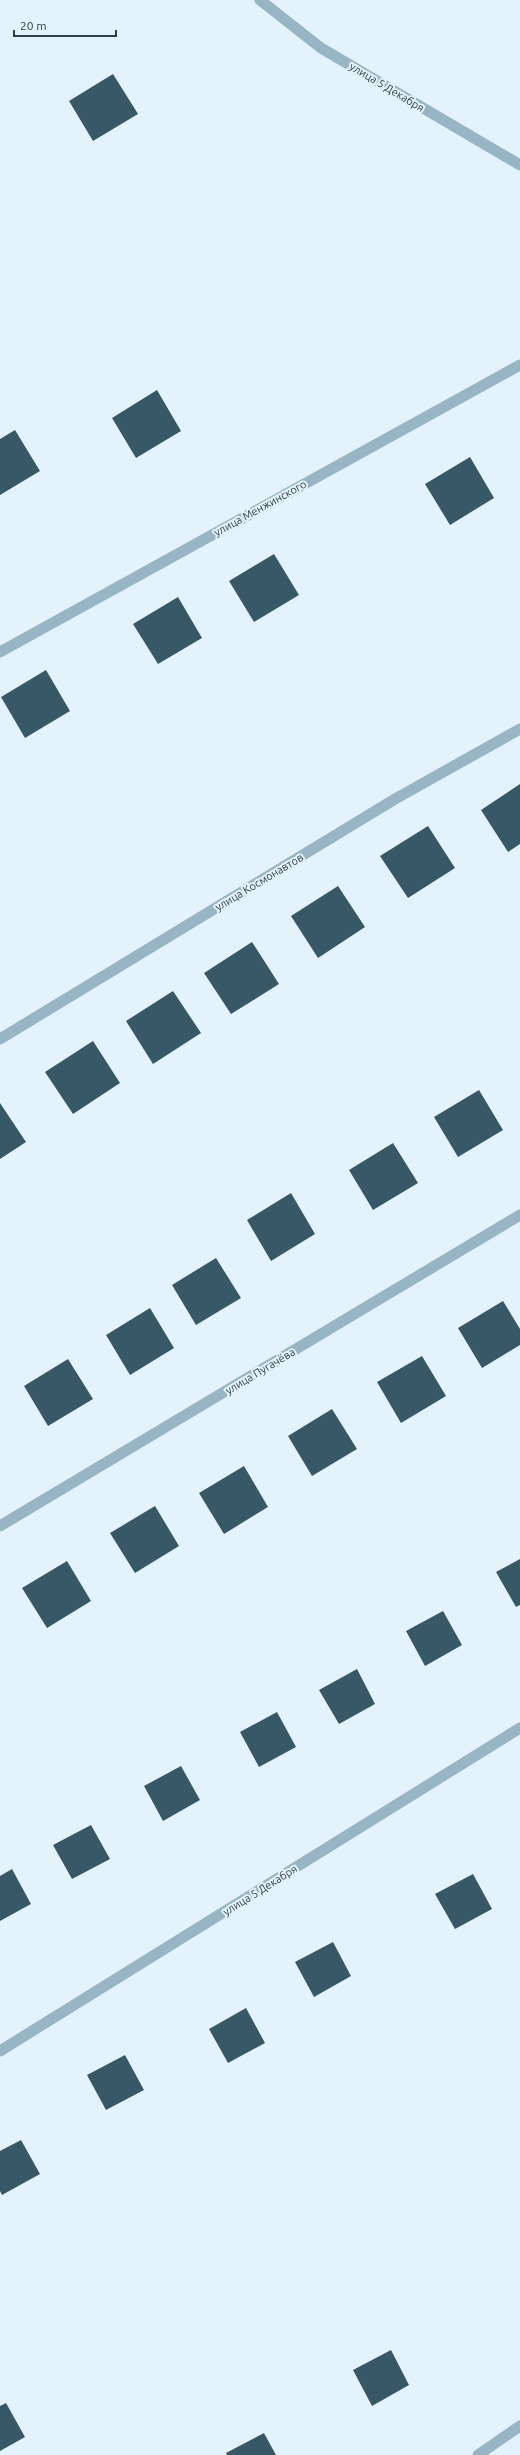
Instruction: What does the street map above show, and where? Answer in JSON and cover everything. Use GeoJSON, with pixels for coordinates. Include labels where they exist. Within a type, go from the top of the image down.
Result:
{"type":"FeatureCollection","features":[{"type":"Feature","properties":{"kind":"street","name":"улица 5 Декабря"},"geometry":{"type":"LineString","coordinates":[[260,0],[321,48],[520,165]]}},
{"type":"Feature","properties":{"kind":"street","name":"улица Менжинского"},"geometry":{"type":"LineString","coordinates":[[0,652],[520,365]]}},
{"type":"Feature","properties":{"kind":"street","name":"улица Космонавтов"},"geometry":{"type":"LineString","coordinates":[[0,1039],[395,799],[520,729]]}},
{"type":"Feature","properties":{"kind":"street","name":"улица Пугачёва"},"geometry":{"type":"LineString","coordinates":[[0,1526],[520,1215]]}},
{"type":"Feature","properties":{"kind":"street","name":"улица 5 Декабря"},"geometry":{"type":"LineString","coordinates":[[0,2052],[520,1728]]}},
{"type":"Feature","properties":{"kind":"street"},"geometry":{"type":"LineString","coordinates":[[478,2455],[520,2426]]}},
{"type":"Feature","properties":{"kind":"building"},"geometry":{"type":"Polygon","coordinates":[[[113,74],[138,114],[93,141],[69,101],[113,74]]]}},
{"type":"Feature","properties":{"kind":"building"},"geometry":{"type":"Polygon","coordinates":[[[157,390],[181,431],[136,458],[112,418],[157,390]]]}},
{"type":"Feature","properties":{"kind":"building"},"geometry":{"type":"Polygon","coordinates":[[[15,430],[40,471],[0,495],[0,439],[15,430]]]}},
{"type":"Feature","properties":{"kind":"building"},"geometry":{"type":"Polygon","coordinates":[[[470,457],[494,498],[450,525],[425,484],[470,457]]]}},
{"type":"Feature","properties":{"kind":"building"},"geometry":{"type":"Polygon","coordinates":[[[274,554],[299,595],[254,622],[229,581],[274,554]]]}},
{"type":"Feature","properties":{"kind":"building"},"geometry":{"type":"Polygon","coordinates":[[[178,597],[202,638],[158,664],[133,624],[178,597]]]}},
{"type":"Feature","properties":{"kind":"building"},"geometry":{"type":"Polygon","coordinates":[[[46,670],[70,711],[25,738],[1,697],[46,670]]]}},
{"type":"Feature","properties":{"kind":"building"},"geometry":{"type":"Polygon","coordinates":[[[520,784],[520,844],[508,852],[481,810],[520,784]]]}},
{"type":"Feature","properties":{"kind":"building"},"geometry":{"type":"Polygon","coordinates":[[[428,826],[455,868],[408,898],[380,856],[428,826]]]}},
{"type":"Feature","properties":{"kind":"building"},"geometry":{"type":"Polygon","coordinates":[[[338,886],[365,927],[318,958],[291,916],[338,886]]]}},
{"type":"Feature","properties":{"kind":"building"},"geometry":{"type":"Polygon","coordinates":[[[252,942],[279,984],[231,1014],[204,973],[252,942]]]}},
{"type":"Feature","properties":{"kind":"building"},"geometry":{"type":"Polygon","coordinates":[[[173,991],[201,1033],[153,1064],[126,1021],[173,991]]]}},
{"type":"Feature","properties":{"kind":"building"},"geometry":{"type":"Polygon","coordinates":[[[93,1041],[120,1083],[73,1114],[45,1072],[93,1041]]]}},
{"type":"Feature","properties":{"kind":"building"},"geometry":{"type":"Polygon","coordinates":[[[479,1090],[503,1130],[458,1157],[434,1117],[479,1090]]]}},
{"type":"Feature","properties":{"kind":"building"},"geometry":{"type":"Polygon","coordinates":[[[0,1103],[26,1142],[0,1159],[0,1103]]]}},
{"type":"Feature","properties":{"kind":"building"},"geometry":{"type":"Polygon","coordinates":[[[393,1143],[418,1183],[373,1210],[349,1170],[393,1143]]]}},
{"type":"Feature","properties":{"kind":"building"},"geometry":{"type":"Polygon","coordinates":[[[291,1193],[315,1234],[271,1261],[247,1220],[291,1193]]]}},
{"type":"Feature","properties":{"kind":"building"},"geometry":{"type":"Polygon","coordinates":[[[216,1258],[241,1298],[196,1325],[172,1285],[216,1258]]]}},
{"type":"Feature","properties":{"kind":"building"},"geometry":{"type":"Polygon","coordinates":[[[503,1301],[520,1329],[520,1345],[482,1368],[458,1328],[503,1301]]]}},
{"type":"Feature","properties":{"kind":"building"},"geometry":{"type":"Polygon","coordinates":[[[150,1308],[174,1348],[130,1375],[106,1335],[150,1308]]]}},
{"type":"Feature","properties":{"kind":"building"},"geometry":{"type":"Polygon","coordinates":[[[422,1356],[446,1396],[401,1423],[377,1382],[422,1356]]]}},
{"type":"Feature","properties":{"kind":"building"},"geometry":{"type":"Polygon","coordinates":[[[68,1359],[93,1399],[48,1426],[24,1386],[68,1359]]]}},
{"type":"Feature","properties":{"kind":"building"},"geometry":{"type":"Polygon","coordinates":[[[332,1409],[357,1449],[312,1476],[288,1436],[332,1409]]]}},
{"type":"Feature","properties":{"kind":"building"},"geometry":{"type":"Polygon","coordinates":[[[244,1466],[268,1507],[224,1534],[199,1493],[244,1466]]]}},
{"type":"Feature","properties":{"kind":"building"},"geometry":{"type":"Polygon","coordinates":[[[155,1506],[179,1546],[135,1573],[110,1533],[155,1506]]]}},
{"type":"Feature","properties":{"kind":"building"},"geometry":{"type":"Polygon","coordinates":[[[520,1559],[520,1605],[516,1607],[496,1572],[520,1559]]]}},
{"type":"Feature","properties":{"kind":"building"},"geometry":{"type":"Polygon","coordinates":[[[67,1561],[91,1601],[47,1628],[22,1588],[67,1561]]]}},
{"type":"Feature","properties":{"kind":"building"},"geometry":{"type":"Polygon","coordinates":[[[443,1611],[462,1645],[425,1666],[406,1631],[443,1611]]]}},
{"type":"Feature","properties":{"kind":"building"},"geometry":{"type":"Polygon","coordinates":[[[357,1669],[375,1704],[339,1724],[319,1690],[357,1669]]]}},
{"type":"Feature","properties":{"kind":"building"},"geometry":{"type":"Polygon","coordinates":[[[277,1712],[296,1747],[259,1767],[240,1732],[277,1712]]]}},
{"type":"Feature","properties":{"kind":"building"},"geometry":{"type":"Polygon","coordinates":[[[181,1766],[200,1800],[163,1821],[144,1786],[181,1766]]]}},
{"type":"Feature","properties":{"kind":"building"},"geometry":{"type":"Polygon","coordinates":[[[91,1825],[110,1859],[72,1879],[53,1845],[91,1825]]]}},
{"type":"Feature","properties":{"kind":"building"},"geometry":{"type":"Polygon","coordinates":[[[12,1869],[31,1904],[0,1921],[0,1876],[12,1869]]]}},
{"type":"Feature","properties":{"kind":"building"},"geometry":{"type":"Polygon","coordinates":[[[473,1874],[492,1909],[455,1929],[435,1894],[473,1874]]]}},
{"type":"Feature","properties":{"kind":"building"},"geometry":{"type":"Polygon","coordinates":[[[333,1942],[351,1976],[314,1997],[295,1962],[333,1942]]]}},
{"type":"Feature","properties":{"kind":"building"},"geometry":{"type":"Polygon","coordinates":[[[246,2008],[265,2043],[228,2063],[209,2029],[246,2008]]]}},
{"type":"Feature","properties":{"kind":"building"},"geometry":{"type":"Polygon","coordinates":[[[125,2055],[144,2090],[106,2110],[87,2075],[125,2055]]]}},
{"type":"Feature","properties":{"kind":"building"},"geometry":{"type":"Polygon","coordinates":[[[21,2140],[40,2174],[2,2195],[0,2191],[0,2151],[21,2140]]]}},
{"type":"Feature","properties":{"kind":"building"},"geometry":{"type":"Polygon","coordinates":[[[391,2350],[409,2385],[372,2406],[353,2370],[391,2350]]]}},
{"type":"Feature","properties":{"kind":"building"},"geometry":{"type":"Polygon","coordinates":[[[6,2403],[25,2437],[0,2451],[0,2406],[6,2403]]]}},
{"type":"Feature","properties":{"kind":"building"},"geometry":{"type":"Polygon","coordinates":[[[264,2433],[276,2455],[227,2455],[226,2453],[264,2433]]]}}]}
